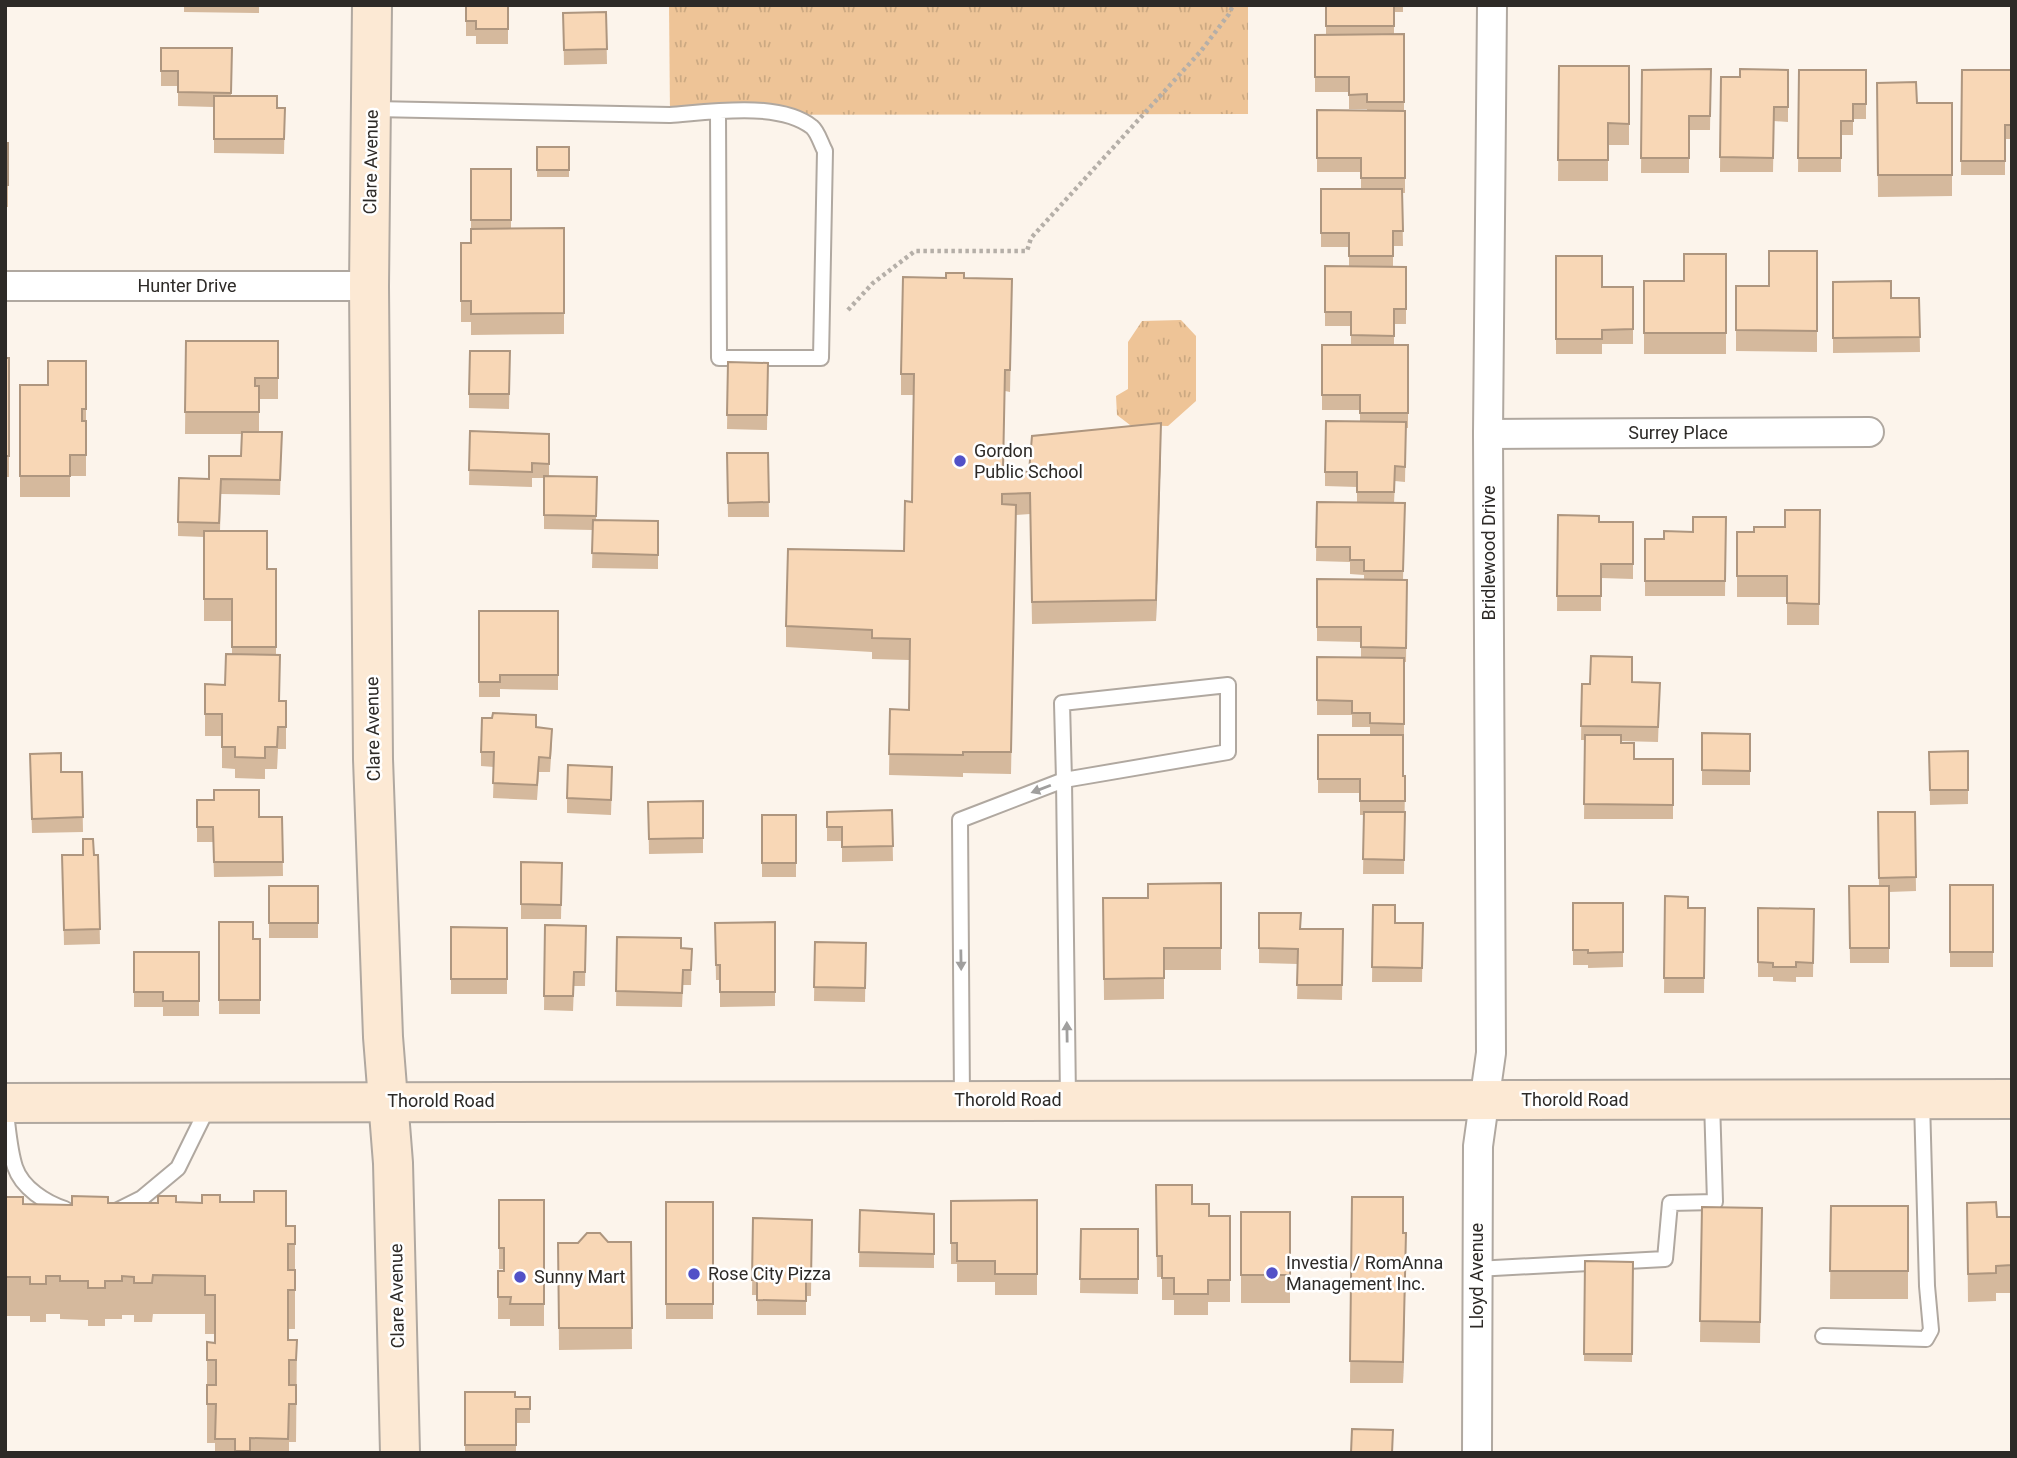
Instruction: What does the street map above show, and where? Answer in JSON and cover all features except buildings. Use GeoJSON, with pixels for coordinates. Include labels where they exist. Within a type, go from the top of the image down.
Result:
{"type":"FeatureCollection","features":[{"type":"Feature","properties":{"kind":"street","name":"Clare Avenue"},"geometry":{"type":"LineString","coordinates":[[372,5],[373,109],[369,286],[373,759],[383,1037],[390,1101],[401,1453]]}},
{"type":"Feature","properties":{"kind":"street","name":"Bridlewood Drive"},"geometry":{"type":"LineString","coordinates":[[1486,1100],[1491,1054],[1489,434],[1492,5]]}},
{"type":"Feature","properties":{"kind":"street","name":"Hunter Drive"},"geometry":{"type":"LineString","coordinates":[[5,286],[369,286]]}},
{"type":"Feature","properties":{"kind":"street","name":"Surrey Place"},"geometry":{"type":"LineString","coordinates":[[1489,434],[1868,432]]}},
{"type":"Feature","properties":{"kind":"street","name":"Thorold Road"},"geometry":{"type":"LineString","coordinates":[[5,1104],[2012,1099]]}},
{"type":"Feature","properties":{"kind":"street","name":"Lloyd Avenue"},"geometry":{"type":"LineString","coordinates":[[1477,1453],[1478,1146],[1486,1100]]}},
{"type":"Feature","properties":{"kind":"lane"},"geometry":{"type":"LineString","coordinates":[[373,109],[670,115],[718,112],[781,112],[813,128],[825,151],[821,358],[719,358],[718,112]]}},
{"type":"Feature","properties":{"kind":"lane"},"geometry":{"type":"LineString","coordinates":[[962,1100],[960,820],[1064,780],[1228,752],[1228,685],[1062,703],[1064,780],[1068,1100]]}},
{"type":"Feature","properties":{"kind":"lane"},"geometry":{"type":"LineString","coordinates":[[1476,1269],[1665,1259],[1670,1203],[1715,1202],[1712,1100]]}},
{"type":"Feature","properties":{"kind":"lane"},"geometry":{"type":"LineString","coordinates":[[1824,1336],[1926,1339],[1931,1330],[1927,1286],[1922,1100]]}},
{"type":"Feature","properties":{"kind":"lane"},"geometry":{"type":"LineString","coordinates":[[108,1213],[142,1198],[178,1168],[210,1102]]}},
{"type":"Feature","properties":{"kind":"lane"},"geometry":{"type":"LineString","coordinates":[[5,1104],[15,1169],[30,1188],[48,1204],[83,1214]]}},
{"type":"Feature","properties":{"kind":"path"},"geometry":{"type":"LineString","coordinates":[[822,337],[873,283],[915,251],[1027,251],[1031,238],[1202,51],[1233,5]]}},
{"type":"Feature","properties":{"kind":"green space"},"geometry":{"type":"Polygon","coordinates":[[[669,5],[1248,5],[1248,114],[670,115],[669,5]]]}},
{"type":"Feature","properties":{"kind":"green space"},"geometry":{"type":"Polygon","coordinates":[[[1181,320],[1196,336],[1196,401],[1168,426],[1130,425],[1117,415],[1116,396],[1128,389],[1128,342],[1142,321],[1181,320]]]}},
{"type":"Feature","properties":{"kind":"place","name":"Gordon Public School"},"geometry":{"type":"Point","coordinates":[960,461]}},
{"type":"Feature","properties":{"kind":"place","name":"Investia / RomAnna Management Inc."},"geometry":{"type":"Point","coordinates":[1272,1273]}},
{"type":"Feature","properties":{"kind":"place","name":"Rose City Pizza"},"geometry":{"type":"Point","coordinates":[694,1274]}},
{"type":"Feature","properties":{"kind":"place","name":"Sunny Mart"},"geometry":{"type":"Point","coordinates":[520,1277]}}]}
